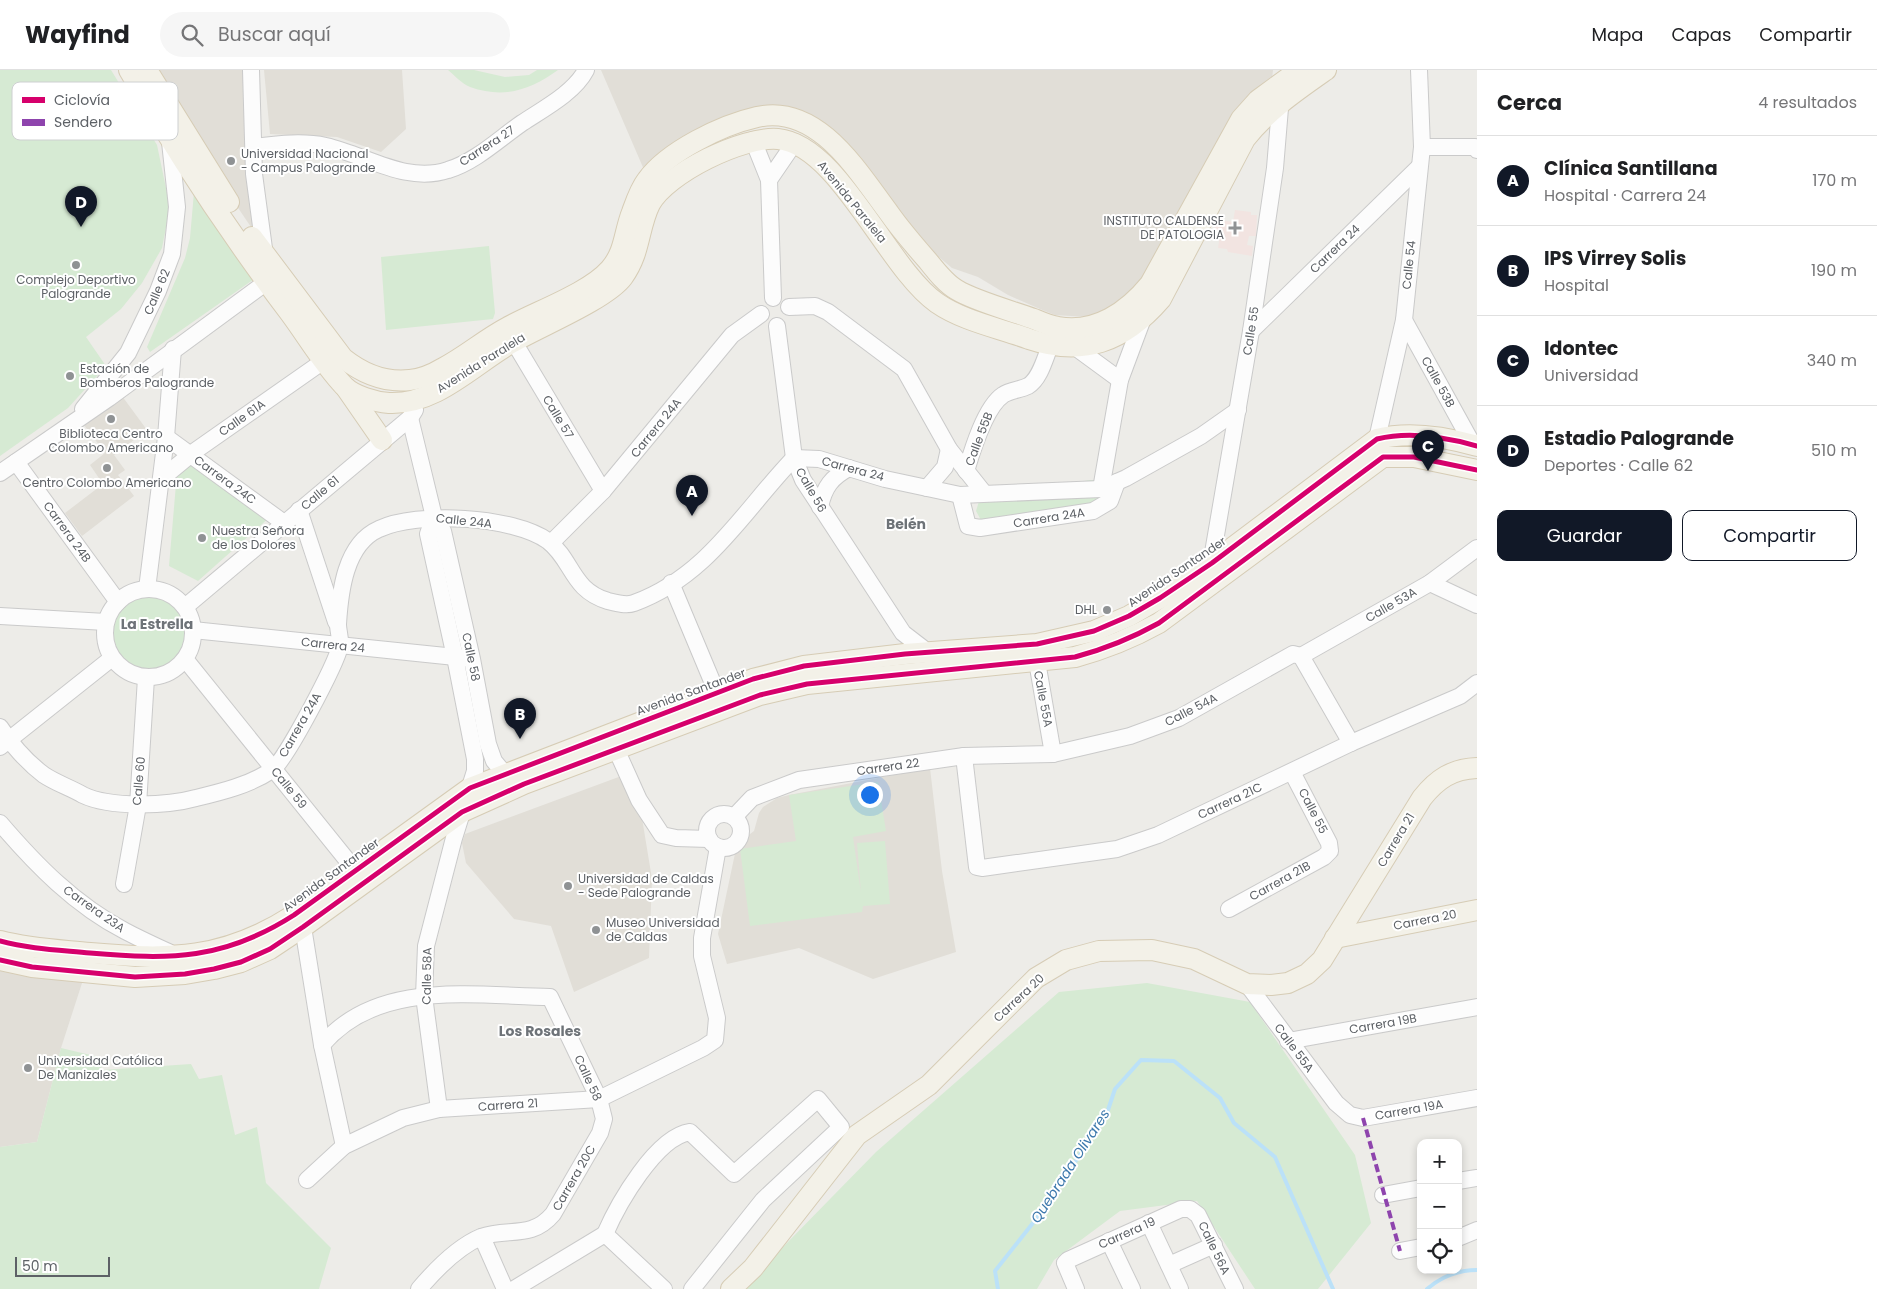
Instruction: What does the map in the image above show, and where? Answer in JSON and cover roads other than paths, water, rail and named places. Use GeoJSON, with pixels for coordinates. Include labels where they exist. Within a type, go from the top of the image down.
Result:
{"type":"FeatureCollection","features":[{"type":"Feature","properties":{"kind":"main road","name":"Avenida Paralela"},"geometry":{"type":"LineString","coordinates":[[129,70],[137,82]]}},
{"type":"Feature","properties":{"kind":"main road","name":"Avenida Paralela"},"geometry":{"type":"LineString","coordinates":[[147,70],[154,82]]}},
{"type":"Feature","properties":{"kind":"main road","name":"Avenida Paralela"},"geometry":{"type":"LineString","coordinates":[[178,121],[218,187],[265,256],[272,278],[325,360],[346,388],[371,400],[387,403],[405,402],[424,397],[446,387],[514,342],[603,294],[619,282],[636,253],[650,204],[668,183],[737,144],[775,138],[795,142],[829,170],[918,285],[936,302],[957,314],[1050,346],[1074,347],[1105,342],[1129,330],[1143,319],[1160,299],[1245,139],[1260,120],[1281,102],[1326,70]]}},
{"type":"Feature","properties":{"kind":"main road","name":"Avenida Paralela"},"geometry":{"type":"LineString","coordinates":[[173,140],[206,195],[272,278],[334,348],[354,367],[368,375],[395,381],[423,377],[443,368],[499,332],[595,282],[610,269],[620,254],[637,197],[646,181],[659,166],[722,128],[740,121],[766,115],[781,115],[798,121],[830,140],[847,156],[903,232],[956,290],[1057,328],[1092,325],[1120,313],[1136,301],[1150,284],[1241,119],[1258,100],[1289,74]]}},
{"type":"Feature","properties":{"kind":"main road"},"geometry":{"type":"LineString","coordinates":[[346,388],[382,440]]}},
{"type":"Feature","properties":{"kind":"main road","name":"Avenida Santander"},"geometry":{"type":"LineString","coordinates":[[0,941],[35,948],[138,957],[179,957],[224,948],[267,932],[470,788],[504,773],[717,693],[782,671],[905,654],[1035,652],[1075,657],[1132,638],[1205,590],[1396,434],[1475,445]]}},
{"type":"Feature","properties":{"kind":"main road","name":"Avenida Santander"},"geometry":{"type":"LineString","coordinates":[[0,960],[32,967],[135,977],[159,977],[214,969],[241,962],[270,949],[303,927],[462,812],[524,784],[760,695],[807,684],[887,676],[1035,652],[1129,616],[1212,563],[1380,448]]}},
{"type":"Feature","properties":{"kind":"main road"},"geometry":{"type":"LineString","coordinates":[[1380,448],[1477,470]]}},
{"type":"Feature","properties":{"kind":"main road","name":"Carrera 21"},"geometry":{"type":"LineString","coordinates":[[1336,938],[1422,798],[1434,783],[1450,773],[1477,768]]}},
{"type":"Feature","properties":{"kind":"main road","name":"Carrera 20"},"geometry":{"type":"LineString","coordinates":[[731,1289],[753,1268],[857,1135],[929,1085],[1036,978],[1066,960],[1099,951],[1152,950],[1194,959],[1247,984],[1288,983],[1307,974],[1322,960],[1336,938],[1477,910]]}},
{"type":"Feature","properties":{"kind":"street"},"geometry":{"type":"LineString","coordinates":[[251,70],[254,174],[265,256]]}},
{"type":"Feature","properties":{"kind":"street","name":"Carrera 27"},"geometry":{"type":"LineString","coordinates":[[254,147],[300,142],[327,146],[405,172],[425,174],[448,170],[468,161],[561,96],[586,70]]}},
{"type":"Feature","properties":{"kind":"street","name":"Calle 54"},"geometry":{"type":"LineString","coordinates":[[1380,448],[1404,320],[1418,168],[1422,146],[1419,70]]}},
{"type":"Feature","properties":{"kind":"street","name":"Calle 55"},"geometry":{"type":"LineString","coordinates":[[1205,590],[1212,563],[1251,331],[1275,168],[1281,102],[1289,74]]}},
{"type":"Feature","properties":{"kind":"street","name":"Calle 62"},"geometry":{"type":"LineString","coordinates":[[70,424],[128,353],[158,291],[172,254],[177,207],[171,140]]}},
{"type":"Feature","properties":{"kind":"street"},"geometry":{"type":"LineString","coordinates":[[753,140],[769,180],[773,298]]}},
{"type":"Feature","properties":{"kind":"street"},"geometry":{"type":"LineString","coordinates":[[769,180],[795,142]]}},
{"type":"Feature","properties":{"kind":"street"},"geometry":{"type":"LineString","coordinates":[[1422,146],[1466,146],[1475,147],[1477,150]]}},
{"type":"Feature","properties":{"kind":"street","name":"Carrera 24"},"geometry":{"type":"LineString","coordinates":[[1251,331],[1418,168]]}},
{"type":"Feature","properties":{"kind":"street","name":"Calle 62"},"geometry":{"type":"LineString","coordinates":[[0,473],[272,278]]}},
{"type":"Feature","properties":{"kind":"street"},"geometry":{"type":"LineString","coordinates":[[1101,489],[1107,464],[1120,380],[1143,319],[1150,284]]}},
{"type":"Feature","properties":{"kind":"street"},"geometry":{"type":"LineString","coordinates":[[773,298],[783,299],[789,307],[789,317],[784,323],[777,326],[765,322],[761,314],[763,305],[773,298]]}},
{"type":"Feature","properties":{"kind":"street"},"geometry":{"type":"LineString","coordinates":[[789,307],[815,306],[828,312],[904,369],[949,449],[984,493]]}},
{"type":"Feature","properties":{"kind":"street","name":"Carrera 24A"},"geometry":{"type":"LineString","coordinates":[[551,543],[603,492],[732,335],[761,314]]}},
{"type":"Feature","properties":{"kind":"street","name":"Calle 53B"},"geometry":{"type":"LineString","coordinates":[[1404,320],[1475,445]]}},
{"type":"Feature","properties":{"kind":"street","name":"Calle 56"},"geometry":{"type":"LineString","coordinates":[[777,326],[794,458],[803,480],[903,633],[929,653]]}},
{"type":"Feature","properties":{"kind":"street","name":"Calle 57"},"geometry":{"type":"LineString","coordinates":[[514,342],[603,492]]}},
{"type":"Feature","properties":{"kind":"street","name":"Calle 55B"},"geometry":{"type":"LineString","coordinates":[[966,471],[971,454],[992,406],[1003,395],[1028,386],[1035,380],[1050,346]]}},
{"type":"Feature","properties":{"kind":"street"},"geometry":{"type":"LineString","coordinates":[[1074,347],[1120,380]]}},
{"type":"Feature","properties":{"kind":"street"},"geometry":{"type":"LineString","coordinates":[[147,589],[166,437],[173,348]]}},
{"type":"Feature","properties":{"kind":"street"},"geometry":{"type":"LineString","coordinates":[[128,353],[121,374],[126,378],[136,377]]}},
{"type":"Feature","properties":{"kind":"street","name":"Calle 61A"},"geometry":{"type":"LineString","coordinates":[[161,479],[190,455],[325,360]]}},
{"type":"Feature","properties":{"kind":"street","name":"Calle 61"},"geometry":{"type":"LineString","coordinates":[[185,606],[410,418],[443,368]]}},
{"type":"Feature","properties":{"kind":"street","name":"Carrera 24"},"geometry":{"type":"LineString","coordinates":[[794,458],[819,460],[960,495],[1101,489],[1201,436],[1238,410]]}},
{"type":"Feature","properties":{"kind":"street","name":"Calle 58"},"geometry":{"type":"LineString","coordinates":[[410,418],[434,517],[443,531],[472,659],[488,744],[494,761],[504,773],[524,784]]}},
{"type":"Feature","properties":{"kind":"street","name":"Carrera 24C"},"geometry":{"type":"LineString","coordinates":[[166,437],[284,523]]}},
{"type":"Feature","properties":{"kind":"street"},"geometry":{"type":"LineString","coordinates":[[928,488],[945,467],[949,449]]}},
{"type":"Feature","properties":{"kind":"street"},"geometry":{"type":"LineString","coordinates":[[551,543],[585,590],[598,598],[616,603],[632,604],[671,583],[722,544],[773,480],[794,458]]}},
{"type":"Feature","properties":{"kind":"street","name":"Carrera 24B"},"geometry":{"type":"LineString","coordinates":[[16,462],[118,602]]}},
{"type":"Feature","properties":{"kind":"street"},"geometry":{"type":"LineString","coordinates":[[1107,464],[1144,467]]}},
{"type":"Feature","properties":{"kind":"street"},"geometry":{"type":"LineString","coordinates":[[820,507],[823,494],[829,483],[838,474],[849,468]]}},
{"type":"Feature","properties":{"kind":"street","name":"Carrera 24A"},"geometry":{"type":"LineString","coordinates":[[960,495],[968,526],[980,528],[1093,511],[1108,503],[1117,482]]}},
{"type":"Feature","properties":{"kind":"street"},"geometry":{"type":"LineString","coordinates":[[299,510],[338,626]]}},
{"type":"Feature","properties":{"kind":"street","name":"Calle 58"},"geometry":{"type":"LineString","coordinates":[[434,517],[428,534],[455,657],[474,759],[474,771],[470,788]]}},
{"type":"Feature","properties":{"kind":"street","name":"Calle 24A"},"geometry":{"type":"LineString","coordinates":[[340,645],[338,626],[344,579],[354,553],[367,535],[380,528],[434,517],[476,520],[518,528],[551,543]]}},
{"type":"Feature","properties":{"kind":"street","name":"Calle 53A"},"geometry":{"type":"LineString","coordinates":[[1297,655],[1430,583],[1477,548]]}},
{"type":"Feature","properties":{"kind":"street"},"geometry":{"type":"LineString","coordinates":[[322,579],[333,584],[344,579]]}},
{"type":"Feature","properties":{"kind":"street"},"geometry":{"type":"LineString","coordinates":[[671,583],[717,693]]}},
{"type":"Feature","properties":{"kind":"street"},"geometry":{"type":"LineString","coordinates":[[1430,583],[1477,605]]}},
{"type":"Feature","properties":{"kind":"street"},"geometry":{"type":"LineString","coordinates":[[147,589],[170,594],[185,606],[194,630],[193,640],[185,659],[168,673],[146,678],[126,671],[112,658],[106,641],[106,622],[118,602],[127,596],[147,589]]}},
{"type":"Feature","properties":{"kind":"street"},"geometry":{"type":"LineString","coordinates":[[0,616],[106,622]]}},
{"type":"Feature","properties":{"kind":"street","name":"Carrera 24"},"geometry":{"type":"LineString","coordinates":[[194,630],[472,659]]}},
{"type":"Feature","properties":{"kind":"street","name":"Calle 56"},"geometry":{"type":"LineString","coordinates":[[903,633],[905,654]]}},
{"type":"Feature","properties":{"kind":"street","name":"Carrera 24A"},"geometry":{"type":"LineString","coordinates":[[3,738],[44,775],[88,797],[138,805],[185,801],[231,789],[274,769],[313,705],[340,645]]}},
{"type":"Feature","properties":{"kind":"street","name":"Calle 55A"},"geometry":{"type":"LineString","coordinates":[[1035,652],[1053,754]]}},
{"type":"Feature","properties":{"kind":"street"},"geometry":{"type":"LineString","coordinates":[[887,676],[905,654]]}},
{"type":"Feature","properties":{"kind":"street"},"geometry":{"type":"LineString","coordinates":[[1297,655],[1351,743]]}},
{"type":"Feature","properties":{"kind":"street","name":"Calle 54A"},"geometry":{"type":"LineString","coordinates":[[1053,754],[1130,736],[1179,718],[1297,655]]}},
{"type":"Feature","properties":{"kind":"street"},"geometry":{"type":"LineString","coordinates":[[3,738],[112,658]]}},
{"type":"Feature","properties":{"kind":"street","name":"Calle 59"},"geometry":{"type":"LineString","coordinates":[[185,659],[355,870]]}},
{"type":"Feature","properties":{"kind":"street","name":"Calle 60"},"geometry":{"type":"LineString","coordinates":[[124,884],[138,805],[146,678]]}},
{"type":"Feature","properties":{"kind":"street","name":"Carrera 21C"},"geometry":{"type":"LineString","coordinates":[[964,756],[977,866],[982,868],[1117,849],[1158,835],[1351,743],[1460,696],[1474,686]]}},
{"type":"Feature","properties":{"kind":"street"},"geometry":{"type":"LineString","coordinates":[[616,749],[639,800],[662,835],[730,846],[738,839],[740,827],[734,818],[724,814],[712,818],[707,828],[714,843]]}},
{"type":"Feature","properties":{"kind":"street","name":"Carrera 22"},"geometry":{"type":"LineString","coordinates":[[734,818],[752,798],[799,780],[964,756],[1053,754]]}},
{"type":"Feature","properties":{"kind":"street","name":"Calle 55"},"geometry":{"type":"LineString","coordinates":[[1292,772],[1330,843],[1330,851]]}},
{"type":"Feature","properties":{"kind":"street","name":"Calle 58A"},"geometry":{"type":"LineString","coordinates":[[439,1109],[424,996],[426,946],[470,788]]}},
{"type":"Feature","properties":{"kind":"street","name":"Carrera 23A"},"geometry":{"type":"LineString","coordinates":[[0,823],[34,862],[76,900],[123,930],[179,957]]}},
{"type":"Feature","properties":{"kind":"street","name":"Carrera 21"},"geometry":{"type":"LineString","coordinates":[[307,1180],[344,1146],[403,1118],[439,1109],[599,1099],[703,1048],[715,1040],[717,1018],[702,956],[702,938],[714,843]]}},
{"type":"Feature","properties":{"kind":"street","name":"Carrera 21B"},"geometry":{"type":"LineString","coordinates":[[1229,909],[1324,857],[1330,851]]}},
{"type":"Feature","properties":{"kind":"street"},"geometry":{"type":"LineString","coordinates":[[303,927],[322,1045],[344,1146]]}},
{"type":"Feature","properties":{"kind":"street","name":"Calle 55A"},"geometry":{"type":"LineString","coordinates":[[1247,984],[1288,1041],[1343,1110]]}},
{"type":"Feature","properties":{"kind":"street"},"geometry":{"type":"LineString","coordinates":[[322,1045],[334,1031],[356,1016],[393,1001],[424,996]]}},
{"type":"Feature","properties":{"kind":"street","name":"Calle 58"},"geometry":{"type":"LineString","coordinates":[[424,996],[550,997],[599,1099],[604,1119],[600,1133]]}},
{"type":"Feature","properties":{"kind":"street","name":"Carrera 19B"},"geometry":{"type":"LineString","coordinates":[[1288,1041],[1477,1007]]}},
{"type":"Feature","properties":{"kind":"street","name":"Carrera 19A"},"geometry":{"type":"LineString","coordinates":[[1343,1110],[1350,1115],[1363,1118],[1477,1098]]}},
{"type":"Feature","properties":{"kind":"street"},"geometry":{"type":"LineString","coordinates":[[514,1289],[605,1234],[613,1217],[636,1181],[658,1153],[680,1134],[690,1132],[734,1174],[818,1099],[841,1127],[763,1200],[692,1289]]}},
{"type":"Feature","properties":{"kind":"street","name":"Carrera 20C"},"geometry":{"type":"LineString","coordinates":[[419,1289],[433,1272],[456,1252],[482,1237],[534,1230],[545,1223],[553,1214],[600,1133]]}},
{"type":"Feature","properties":{"kind":"street"},"geometry":{"type":"LineString","coordinates":[[1462,1180],[1477,1178]]}},
{"type":"Feature","properties":{"kind":"street"},"geometry":{"type":"LineString","coordinates":[[1383,1195],[1417,1189]]}},
{"type":"Feature","properties":{"kind":"street","name":"Carrera 19"},"geometry":{"type":"LineString","coordinates":[[1073,1288],[1065,1263],[1181,1209],[1190,1209]]}},
{"type":"Feature","properties":{"kind":"street","name":"Calle 56A"},"geometry":{"type":"LineString","coordinates":[[1190,1209],[1198,1215],[1235,1289]]}},
{"type":"Feature","properties":{"kind":"street"},"geometry":{"type":"LineString","coordinates":[[1149,1223],[1180,1289]]}},
{"type":"Feature","properties":{"kind":"street"},"geometry":{"type":"LineString","coordinates":[[1462,1236],[1477,1230]]}},
{"type":"Feature","properties":{"kind":"street"},"geometry":{"type":"LineString","coordinates":[[605,1234],[664,1289]]}},
{"type":"Feature","properties":{"kind":"street"},"geometry":{"type":"LineString","coordinates":[[482,1237],[505,1289]]}},
{"type":"Feature","properties":{"kind":"street"},"geometry":{"type":"LineString","coordinates":[[1109,1241],[1132,1289]]}},
{"type":"Feature","properties":{"kind":"street"},"geometry":{"type":"LineString","coordinates":[[1169,1264],[1214,1245]]}},
{"type":"Feature","properties":{"kind":"street"},"geometry":{"type":"LineString","coordinates":[[1400,1252],[1417,1248]]}},
{"type":"Feature","properties":{"kind":"waterway","name":"Quebrada Olivares"},"geometry":{"type":"LineString","coordinates":[[998,1289],[995,1271],[1040,1214],[1106,1116],[1115,1089],[1141,1060],[1174,1061],[1220,1098],[1234,1123],[1275,1157],[1333,1289]]}},
{"type":"Feature","properties":{"kind":"waterway","name":"Quebrada Olivares"},"geometry":{"type":"LineString","coordinates":[[1427,1289],[1450,1275],[1477,1270]]}},
{"type":"Feature","properties":{"kind":"place","name":"Universidad Nacional - Campus Palogrande"},"geometry":{"type":"Point","coordinates":[231,161]}},
{"type":"Feature","properties":{"kind":"place","name":"Estadio Palogrande"},"geometry":{"type":"Point","coordinates":[81,227]}},
{"type":"Feature","properties":{"kind":"place","name":"INSTITUTO CALDENSE DE PATOLOGIA"},"geometry":{"type":"Point","coordinates":[1235,228]}},
{"type":"Feature","properties":{"kind":"place","name":"Complejo Deportivo Palogrande"},"geometry":{"type":"Point","coordinates":[76,265]}},
{"type":"Feature","properties":{"kind":"place","name":"Estación de Bomberos Palogrande"},"geometry":{"type":"Point","coordinates":[70,376]}},
{"type":"Feature","properties":{"kind":"place","name":"Biblioteca Centro Colombo Americano"},"geometry":{"type":"Point","coordinates":[111,419]}},
{"type":"Feature","properties":{"kind":"place","name":"Centro Colombo Americano"},"geometry":{"type":"Point","coordinates":[107,468]}},
{"type":"Feature","properties":{"kind":"place","name":"Idontec"},"geometry":{"type":"Point","coordinates":[1428,471]}},
{"type":"Feature","properties":{"kind":"place","name":"Clínica Santillana"},"geometry":{"type":"Point","coordinates":[692,516]}},
{"type":"Feature","properties":{"kind":"place","name":"Nuestra Señora de los Dolores"},"geometry":{"type":"Point","coordinates":[202,538]}},
{"type":"Feature","properties":{"kind":"place","name":"DHL"},"geometry":{"type":"Point","coordinates":[1107,610]}},
{"type":"Feature","properties":{"kind":"place","name":"IPS Virrey Solis"},"geometry":{"type":"Point","coordinates":[520,739]}},
{"type":"Feature","properties":{"kind":"place","name":"Universidad de Caldas - Sede Palogrande"},"geometry":{"type":"Point","coordinates":[568,886]}},
{"type":"Feature","properties":{"kind":"place","name":"Museo Universidad de Caldas"},"geometry":{"type":"Point","coordinates":[596,930]}},
{"type":"Feature","properties":{"kind":"place","name":"Universidad Católica De Manizales"},"geometry":{"type":"Point","coordinates":[28,1068]}},
{"type":"Feature","properties":{"kind":"district","name":"Belén"},"geometry":{"type":"Point","coordinates":[906,524]}},
{"type":"Feature","properties":{"kind":"district","name":"La Estrella"},"geometry":{"type":"Point","coordinates":[157,624]}},
{"type":"Feature","properties":{"kind":"district","name":"Los Rosales"},"geometry":{"type":"Point","coordinates":[540,1031]}}]}
